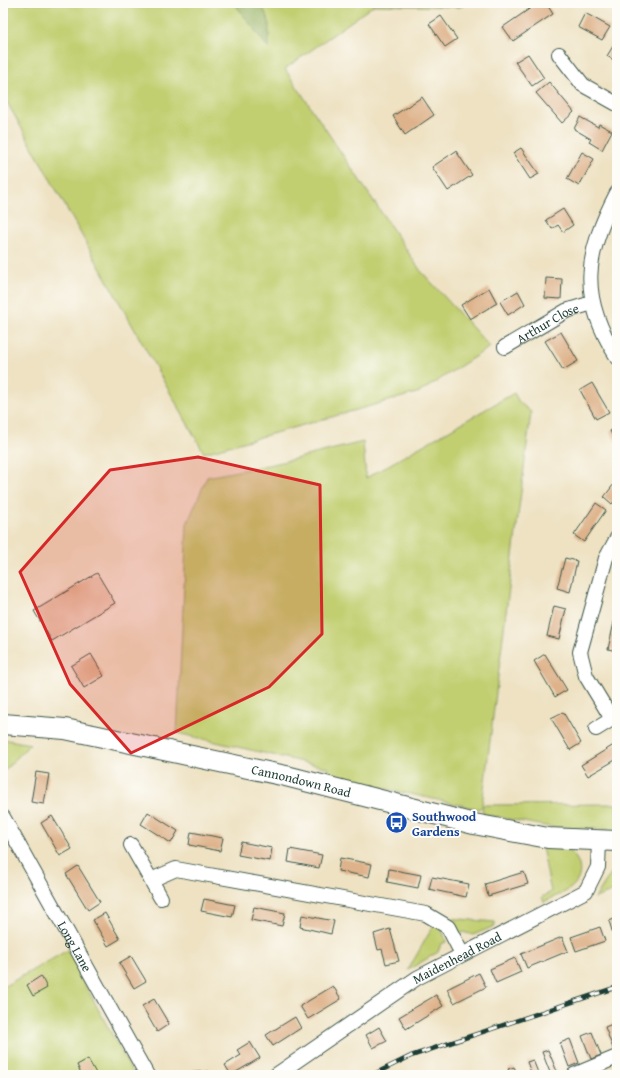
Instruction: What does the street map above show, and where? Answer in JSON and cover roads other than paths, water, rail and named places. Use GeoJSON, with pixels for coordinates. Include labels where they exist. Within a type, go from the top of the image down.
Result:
{"type":"FeatureCollection","features":[{"type":"Feature","properties":{"kind":"main road","name":"Cannondown Road"},"geometry":{"type":"LineString","coordinates":[[3,724],[65,729],[286,776],[474,824],[548,838],[608,841]]}},
{"type":"Feature","properties":{"kind":"street"},"geometry":{"type":"LineString","coordinates":[[559,54],[582,85],[617,104]]}},
{"type":"Feature","properties":{"kind":"street"},"geometry":{"type":"LineString","coordinates":[[617,193],[597,235],[589,275],[592,303],[607,341],[617,357]]}},
{"type":"Feature","properties":{"kind":"street","name":"Arthur Close"},"geometry":{"type":"LineString","coordinates":[[505,347],[566,310],[592,303]]}},
{"type":"Feature","properties":{"kind":"street"},"geometry":{"type":"LineString","coordinates":[[596,729],[615,718],[586,676],[580,652],[606,558],[617,538]]}},
{"type":"Feature","properties":{"kind":"street","name":"Long Lane"},"geometry":{"type":"LineString","coordinates":[[3,817],[147,1075]]}},
{"type":"Feature","properties":{"kind":"street","name":"Maidenhead Road"},"geometry":{"type":"LineString","coordinates":[[276,1075],[417,978],[586,891],[598,867],[608,841]]}},
{"type":"Feature","properties":{"kind":"street"},"geometry":{"type":"LineString","coordinates":[[130,845],[161,898]]}},
{"type":"Feature","properties":{"kind":"street"},"geometry":{"type":"LineString","coordinates":[[151,880],[176,869],[426,914],[448,927],[462,954]]}},
{"type":"Feature","properties":{"kind":"street"},"geometry":{"type":"LineString","coordinates":[[574,1075],[617,1057]]}},
{"type":"Feature","properties":{"kind":"railway"},"geometry":{"type":"LineString","coordinates":[[372,1075],[411,1056],[617,987]]}},
{"type":"Feature","properties":{"kind":"place","name":"Southwood Gardens"},"geometry":{"type":"Point","coordinates":[396,823]}}]}
